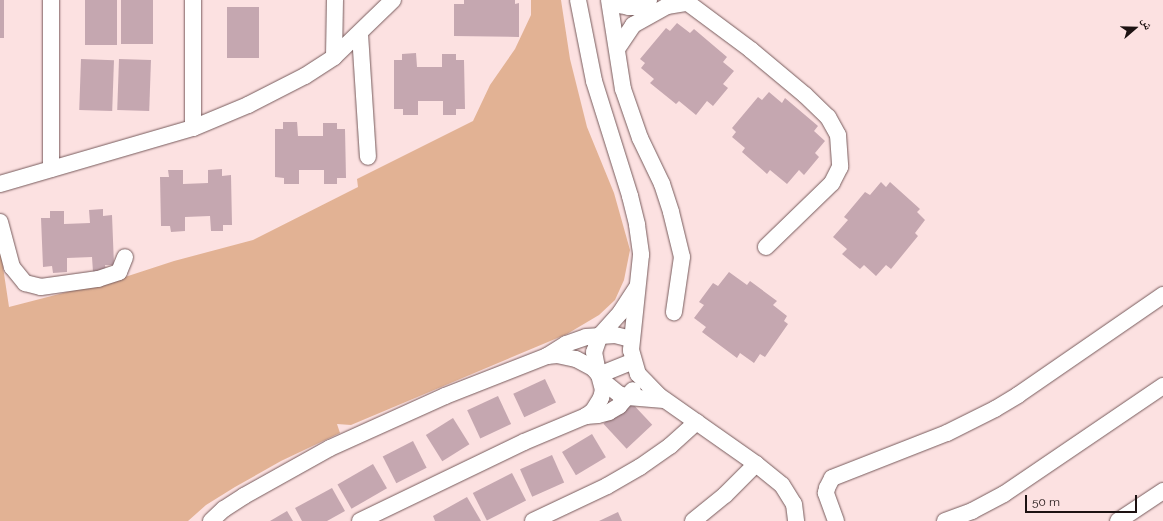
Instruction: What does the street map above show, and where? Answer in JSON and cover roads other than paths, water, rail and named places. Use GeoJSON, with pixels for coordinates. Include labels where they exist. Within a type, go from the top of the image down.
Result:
{"type":"FeatureCollection","features":[{"type":"Feature","properties":{"kind":"street"},"geometry":{"type":"LineString","coordinates":[[51,169],[52,0]]}},
{"type":"Feature","properties":{"kind":"street"},"geometry":{"type":"LineString","coordinates":[[193,0],[193,128]]}},
{"type":"Feature","properties":{"kind":"street"},"geometry":{"type":"LineString","coordinates":[[334,57],[335,0]]}},
{"type":"Feature","properties":{"kind":"street"},"geometry":{"type":"LineString","coordinates":[[0,184],[193,128],[248,105],[305,76],[334,57],[360,34],[393,0]]}},
{"type":"Feature","properties":{"kind":"street"},"geometry":{"type":"LineString","coordinates":[[578,0],[594,81],[637,225],[641,255],[636,312],[631,339],[636,382],[628,397],[619,406],[609,412],[586,416]]}},
{"type":"Feature","properties":{"kind":"street"},"geometry":{"type":"LineString","coordinates":[[609,0],[623,89],[640,138],[662,184],[671,212],[682,257],[674,312]]}},
{"type":"Feature","properties":{"kind":"street"},"geometry":{"type":"LineString","coordinates":[[613,0],[620,5],[629,7],[638,6],[649,0]]}},
{"type":"Feature","properties":{"kind":"street"},"geometry":{"type":"LineString","coordinates":[[617,49],[632,25],[667,6],[685,1],[751,50],[805,95],[828,117],[838,134],[840,167],[832,183],[766,247]]}},
{"type":"Feature","properties":{"kind":"street"},"geometry":{"type":"LineString","coordinates":[[360,34],[368,157]]}},
{"type":"Feature","properties":{"kind":"street"},"geometry":{"type":"LineString","coordinates":[[0,222],[12,267],[25,283],[41,287],[98,279],[119,272],[125,257]]}},
{"type":"Feature","properties":{"kind":"street"},"geometry":{"type":"LineString","coordinates":[[360,521],[524,442],[586,416],[592,411],[602,398],[603,390],[594,352],[600,335],[621,312],[638,285]]}},
{"type":"Feature","properties":{"kind":"street"},"geometry":{"type":"LineString","coordinates":[[836,521],[826,493],[832,478],[946,433],[995,409],[1018,395],[1163,295]]}},
{"type":"Feature","properties":{"kind":"street"},"geometry":{"type":"LineString","coordinates":[[547,356],[556,349],[576,340],[600,335],[615,335],[631,339]]}},
{"type":"Feature","properties":{"kind":"street"},"geometry":{"type":"LineString","coordinates":[[211,521],[224,509],[244,496],[330,448],[445,396],[547,356],[557,355],[576,359],[589,365],[611,389],[628,397],[667,400]]}},
{"type":"Feature","properties":{"kind":"street"},"geometry":{"type":"LineString","coordinates":[[599,375],[635,368]]}},
{"type":"Feature","properties":{"kind":"street"},"geometry":{"type":"LineString","coordinates":[[635,368],[650,389],[756,464],[782,485],[790,495],[794,504],[796,521]]}},
{"type":"Feature","properties":{"kind":"street"},"geometry":{"type":"LineString","coordinates":[[945,521],[972,510],[1004,494],[1163,386]]}},
{"type":"Feature","properties":{"kind":"street"},"geometry":{"type":"LineString","coordinates":[[532,521],[607,486],[640,468],[670,446],[697,422]]}},
{"type":"Feature","properties":{"kind":"street"},"geometry":{"type":"LineString","coordinates":[[693,521],[725,495],[756,464]]}},
{"type":"Feature","properties":{"kind":"street"},"geometry":{"type":"LineString","coordinates":[[1118,521],[1163,491]]}}]}
